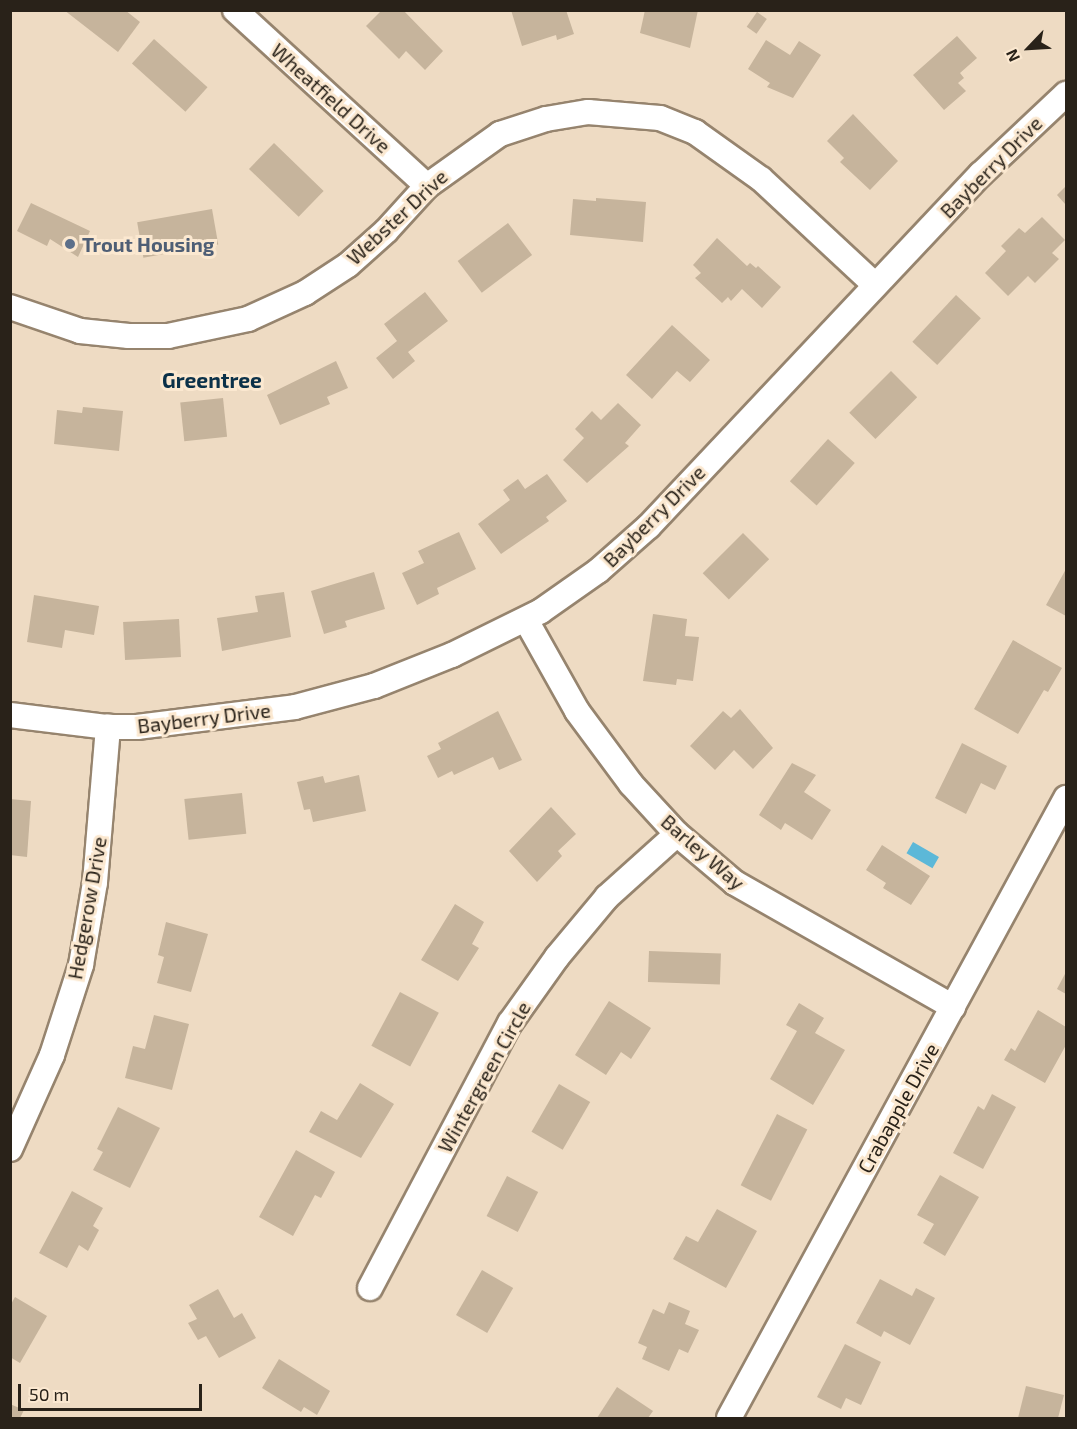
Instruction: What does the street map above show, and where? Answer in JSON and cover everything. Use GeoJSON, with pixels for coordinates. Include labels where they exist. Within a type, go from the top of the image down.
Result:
{"type":"FeatureCollection","features":[{"type":"Feature","properties":{"kind":"street","name":"Wheatfield Drive"},"geometry":{"type":"LineString","coordinates":[[234,10],[427,186]]}},
{"type":"Feature","properties":{"kind":"street","name":"Bayberry Drive"},"geometry":{"type":"LineString","coordinates":[[10,715],[108,727],[211,720],[306,704],[374,686],[526,620],[598,571],[649,526],[981,174],[1066,94]]}},
{"type":"Feature","properties":{"kind":"street","name":"Webster Drive"},"geometry":{"type":"LineString","coordinates":[[10,307],[80,331],[168,336],[213,329],[305,293],[348,265],[386,231],[427,186],[500,134],[546,119],[588,112],[660,118],[695,132],[728,152],[875,285]]}},
{"type":"Feature","properties":{"kind":"street","name":"Barley Way"},"geometry":{"type":"LineString","coordinates":[[526,620],[577,711],[631,784],[677,834],[735,883],[953,1007]]}},
{"type":"Feature","properties":{"kind":"street","name":"Hedgerow Drive"},"geometry":{"type":"LineString","coordinates":[[11,1147],[52,1055],[81,965],[95,882],[108,727]]}},
{"type":"Feature","properties":{"kind":"street","name":"Crabapple Drive"},"geometry":{"type":"LineString","coordinates":[[729,1419],[1066,798]]}},
{"type":"Feature","properties":{"kind":"street","name":"Wintergreen Circle"},"geometry":{"type":"LineString","coordinates":[[370,1288],[510,1023],[557,957],[607,897],[677,834]]}},
{"type":"Feature","properties":{"kind":"water"},"geometry":{"type":"Polygon","coordinates":[[[913,842],[939,857],[932,868],[906,853],[913,842]]]}},
{"type":"Feature","properties":{"kind":"building"},"geometry":{"type":"Polygon","coordinates":[[[64,10],[125,10],[140,22],[118,52],[64,10]]]}},
{"type":"Feature","properties":{"kind":"building"},"geometry":{"type":"Polygon","coordinates":[[[382,10],[403,10],[443,51],[425,70],[406,51],[399,59],[366,26],[382,10]]]}},
{"type":"Feature","properties":{"kind":"building"},"geometry":{"type":"Polygon","coordinates":[[[511,10],[566,10],[574,34],[557,40],[556,35],[522,46],[511,10]]]}},
{"type":"Feature","properties":{"kind":"building"},"geometry":{"type":"Polygon","coordinates":[[[645,10],[698,10],[690,48],[640,33],[645,10]]]}},
{"type":"Feature","properties":{"kind":"building"},"geometry":{"type":"Polygon","coordinates":[[[757,12],[767,19],[757,34],[747,27],[757,12]]]}},
{"type":"Feature","properties":{"kind":"building"},"geometry":{"type":"Polygon","coordinates":[[[957,36],[977,58],[960,73],[964,78],[958,83],[966,91],[944,110],[913,75],[957,36]]]}},
{"type":"Feature","properties":{"kind":"building"},"geometry":{"type":"Polygon","coordinates":[[[154,39],[208,87],[185,112],[132,64],[154,39]]]}},
{"type":"Feature","properties":{"kind":"building"},"geometry":{"type":"Polygon","coordinates":[[[766,40],[790,55],[799,41],[821,55],[793,98],[767,87],[770,83],[748,69],[766,40]]]}},
{"type":"Feature","properties":{"kind":"building"},"geometry":{"type":"Polygon","coordinates":[[[853,114],[898,161],[870,190],[840,162],[844,158],[827,141],[853,114]]]}},
{"type":"Feature","properties":{"kind":"building"},"geometry":{"type":"Polygon","coordinates":[[[274,143],[324,191],[299,217],[249,169],[274,143]]]}},
{"type":"Feature","properties":{"kind":"building"},"geometry":{"type":"Polygon","coordinates":[[[1066,186],[1066,205],[1057,195],[1066,186]]]}},
{"type":"Feature","properties":{"kind":"building"},"geometry":{"type":"Polygon","coordinates":[[[596,198],[646,202],[643,242],[570,235],[573,199],[596,201],[596,198]]]}},
{"type":"Feature","properties":{"kind":"building"},"geometry":{"type":"Polygon","coordinates":[[[31,203],[90,231],[78,257],[50,239],[47,246],[17,231],[31,203]]]}},
{"type":"Feature","properties":{"kind":"building"},"geometry":{"type":"Polygon","coordinates":[[[212,209],[218,244],[143,258],[137,222],[212,209]]]}},
{"type":"Feature","properties":{"kind":"building"},"geometry":{"type":"Polygon","coordinates":[[[1042,217],[1065,240],[1052,253],[1059,259],[1035,283],[1028,276],[1008,296],[985,273],[1006,251],[1001,246],[1019,228],[1025,233],[1042,217]]]}},
{"type":"Feature","properties":{"kind":"building"},"geometry":{"type":"Polygon","coordinates":[[[508,223],[532,255],[482,293],[458,261],[508,223]]]}},
{"type":"Feature","properties":{"kind":"building"},"geometry":{"type":"Polygon","coordinates":[[[717,238],[747,266],[750,263],[756,268],[758,266],[781,287],[762,308],[742,289],[731,301],[728,297],[722,303],[695,278],[701,273],[693,265],[717,238]]]}},
{"type":"Feature","properties":{"kind":"building"},"geometry":{"type":"Polygon","coordinates":[[[425,292],[448,321],[408,352],[415,361],[393,379],[376,358],[397,341],[384,324],[425,292]]]}},
{"type":"Feature","properties":{"kind":"building"},"geometry":{"type":"Polygon","coordinates":[[[956,295],[981,318],[937,365],[912,342],[956,295]]]}},
{"type":"Feature","properties":{"kind":"building"},"geometry":{"type":"Polygon","coordinates":[[[672,325],[710,360],[690,382],[677,371],[652,399],[626,375],[672,325]]]}},
{"type":"Feature","properties":{"kind":"building"},"geometry":{"type":"Polygon","coordinates":[[[336,361],[348,388],[327,397],[330,404],[280,425],[267,395],[336,361]]]}},
{"type":"Feature","properties":{"kind":"building"},"geometry":{"type":"Polygon","coordinates":[[[891,371],[917,397],[875,439],[849,413],[891,371]]]}},
{"type":"Feature","properties":{"kind":"building"},"geometry":{"type":"Polygon","coordinates":[[[223,398],[227,437],[184,441],[180,402],[223,398]]]}},
{"type":"Feature","properties":{"kind":"building"},"geometry":{"type":"Polygon","coordinates":[[[618,403],[641,425],[625,443],[629,446],[587,483],[563,460],[584,438],[575,429],[592,411],[601,420],[618,403]]]}},
{"type":"Feature","properties":{"kind":"building"},"geometry":{"type":"Polygon","coordinates":[[[83,407],[123,411],[119,451],[54,444],[57,410],[82,413],[83,407]]]}},
{"type":"Feature","properties":{"kind":"building"},"geometry":{"type":"Polygon","coordinates":[[[828,439],[855,463],[817,505],[790,481],[828,439]]]}},
{"type":"Feature","properties":{"kind":"building"},"geometry":{"type":"Polygon","coordinates":[[[547,474],[567,501],[546,517],[549,521],[501,554],[478,524],[510,500],[503,490],[518,479],[525,489],[547,474]]]}},
{"type":"Feature","properties":{"kind":"building"},"geometry":{"type":"Polygon","coordinates":[[[459,532],[476,569],[437,588],[439,594],[417,605],[402,573],[424,563],[418,551],[459,532]]]}},
{"type":"Feature","properties":{"kind":"building"},"geometry":{"type":"Polygon","coordinates":[[[743,533],[769,559],[729,599],[703,573],[743,533]]]}},
{"type":"Feature","properties":{"kind":"building"},"geometry":{"type":"Polygon","coordinates":[[[1066,569],[1066,616],[1046,605],[1066,569]]]}},
{"type":"Feature","properties":{"kind":"building"},"geometry":{"type":"Polygon","coordinates":[[[374,572],[385,609],[345,621],[347,627],[324,634],[311,591],[374,572]]]}},
{"type":"Feature","properties":{"kind":"building"},"geometry":{"type":"Polygon","coordinates":[[[284,592],[291,637],[222,651],[217,618],[258,612],[255,596],[284,592]]]}},
{"type":"Feature","properties":{"kind":"building"},"geometry":{"type":"Polygon","coordinates":[[[34,595],[99,606],[94,635],[65,630],[62,648],[27,642],[34,595]]]}},
{"type":"Feature","properties":{"kind":"building"},"geometry":{"type":"Polygon","coordinates":[[[653,614],[687,619],[685,636],[699,637],[693,681],[677,679],[676,685],[643,681],[653,614]]]}},
{"type":"Feature","properties":{"kind":"building"},"geometry":{"type":"Polygon","coordinates":[[[179,619],[181,657],[125,660],[123,622],[179,619]]]}},
{"type":"Feature","properties":{"kind":"building"},"geometry":{"type":"Polygon","coordinates":[[[1013,640],[1062,668],[1048,692],[1044,690],[1018,734],[974,709],[1013,640]]]}},
{"type":"Feature","properties":{"kind":"building"},"geometry":{"type":"Polygon","coordinates":[[[740,709],[773,748],[753,769],[734,750],[715,770],[690,746],[723,711],[731,718],[740,709]]]}},
{"type":"Feature","properties":{"kind":"building"},"geometry":{"type":"Polygon","coordinates":[[[498,711],[522,760],[499,770],[493,757],[454,775],[452,771],[438,778],[427,756],[441,749],[438,743],[498,711]]]}},
{"type":"Feature","properties":{"kind":"building"},"geometry":{"type":"Polygon","coordinates":[[[962,743],[1007,766],[995,790],[981,783],[966,814],[935,798],[962,743]]]}},
{"type":"Feature","properties":{"kind":"building"},"geometry":{"type":"Polygon","coordinates":[[[792,763],[816,775],[804,792],[831,810],[812,840],[785,823],[781,830],[759,815],[792,763]]]}},
{"type":"Feature","properties":{"kind":"building"},"geometry":{"type":"Polygon","coordinates":[[[359,775],[366,811],[313,822],[310,809],[304,810],[297,782],[323,776],[325,783],[359,775]]]}},
{"type":"Feature","properties":{"kind":"building"},"geometry":{"type":"Polygon","coordinates":[[[242,793],[246,834],[189,840],[184,799],[242,793]]]}},
{"type":"Feature","properties":{"kind":"building"},"geometry":{"type":"Polygon","coordinates":[[[10,799],[31,801],[27,857],[10,855],[10,799]]]}},
{"type":"Feature","properties":{"kind":"building"},"geometry":{"type":"Polygon","coordinates":[[[551,807],[576,834],[558,851],[562,856],[537,882],[509,851],[551,807]]]}},
{"type":"Feature","properties":{"kind":"building"},"geometry":{"type":"Polygon","coordinates":[[[882,845],[930,876],[911,905],[883,888],[886,883],[866,870],[882,845]]]}},
{"type":"Feature","properties":{"kind":"building"},"geometry":{"type":"Polygon","coordinates":[[[455,904],[484,922],[472,944],[479,948],[458,981],[421,960],[455,904]]]}},
{"type":"Feature","properties":{"kind":"building"},"geometry":{"type":"Polygon","coordinates":[[[166,922],[208,934],[191,992],[157,983],[164,957],[158,955],[166,922]]]}},
{"type":"Feature","properties":{"kind":"building"},"geometry":{"type":"Polygon","coordinates":[[[649,951],[721,954],[720,984],[648,982],[649,951]]]}},
{"type":"Feature","properties":{"kind":"building"},"geometry":{"type":"Polygon","coordinates":[[[1066,972],[1066,994],[1057,989],[1066,972]]]}},
{"type":"Feature","properties":{"kind":"building"},"geometry":{"type":"Polygon","coordinates":[[[400,992],[439,1013],[410,1067],[371,1046],[400,992]]]}},
{"type":"Feature","properties":{"kind":"building"},"geometry":{"type":"Polygon","coordinates":[[[609,1001],[651,1028],[631,1059],[621,1052],[606,1075],[575,1055],[609,1001]]]}},
{"type":"Feature","properties":{"kind":"building"},"geometry":{"type":"Polygon","coordinates":[[[799,1003],[824,1018],[815,1033],[845,1050],[813,1105],[770,1079],[797,1031],[786,1025],[799,1003]]]}},
{"type":"Feature","properties":{"kind":"building"},"geometry":{"type":"Polygon","coordinates":[[[1038,1010],[1066,1027],[1066,1045],[1045,1083],[1004,1060],[1011,1048],[1015,1051],[1038,1010]]]}},
{"type":"Feature","properties":{"kind":"building"},"geometry":{"type":"Polygon","coordinates":[[[154,1015],[189,1024],[172,1090],[125,1078],[133,1046],[145,1049],[154,1015]]]}},
{"type":"Feature","properties":{"kind":"building"},"geometry":{"type":"Polygon","coordinates":[[[360,1083],[394,1104],[361,1158],[309,1132],[321,1111],[337,1120],[360,1083]]]}},
{"type":"Feature","properties":{"kind":"building"},"geometry":{"type":"Polygon","coordinates":[[[559,1084],[590,1102],[563,1150],[532,1132],[559,1084]]]}},
{"type":"Feature","properties":{"kind":"building"},"geometry":{"type":"Polygon","coordinates":[[[992,1094],[1016,1107],[983,1169],[953,1153],[978,1106],[984,1110],[992,1094]]]}},
{"type":"Feature","properties":{"kind":"building"},"geometry":{"type":"Polygon","coordinates":[[[118,1107],[160,1128],[130,1188],[93,1170],[103,1152],[97,1149],[118,1107]]]}},
{"type":"Feature","properties":{"kind":"building"},"geometry":{"type":"Polygon","coordinates":[[[777,1114],[807,1129],[771,1201],[741,1185],[777,1114]]]}},
{"type":"Feature","properties":{"kind":"building"},"geometry":{"type":"Polygon","coordinates":[[[296,1150],[335,1172],[321,1198],[315,1195],[293,1236],[259,1217],[296,1150]]]}},
{"type":"Feature","properties":{"kind":"building"},"geometry":{"type":"Polygon","coordinates":[[[940,1175],[979,1197],[945,1256],[923,1243],[934,1224],[917,1215],[940,1175]]]}},
{"type":"Feature","properties":{"kind":"building"},"geometry":{"type":"Polygon","coordinates":[[[507,1176],[538,1192],[518,1232],[487,1216],[507,1176]]]}},
{"type":"Feature","properties":{"kind":"building"},"geometry":{"type":"Polygon","coordinates":[[[72,1191],[103,1208],[93,1226],[99,1230],[88,1251],[79,1245],[67,1268],[39,1253],[72,1191]]]}},
{"type":"Feature","properties":{"kind":"building"},"geometry":{"type":"Polygon","coordinates":[[[717,1209],[757,1231],[726,1288],[673,1259],[686,1236],[698,1242],[717,1209]]]}},
{"type":"Feature","properties":{"kind":"building"},"geometry":{"type":"Polygon","coordinates":[[[482,1270],[513,1288],[487,1333],[456,1315],[482,1270]]]}},
{"type":"Feature","properties":{"kind":"building"},"geometry":{"type":"Polygon","coordinates":[[[880,1279],[912,1296],[916,1288],[935,1298],[910,1345],[884,1331],[881,1337],[856,1323],[880,1279]]]}},
{"type":"Feature","properties":{"kind":"building"},"geometry":{"type":"Polygon","coordinates":[[[218,1289],[234,1318],[242,1313],[256,1338],[219,1358],[206,1336],[198,1340],[188,1323],[197,1319],[189,1305],[218,1289]]]}},
{"type":"Feature","properties":{"kind":"building"},"geometry":{"type":"Polygon","coordinates":[[[15,1297],[47,1316],[20,1363],[10,1357],[10,1306],[15,1297]]]}},
{"type":"Feature","properties":{"kind":"building"},"geometry":{"type":"Polygon","coordinates":[[[669,1302],[690,1311],[685,1324],[699,1330],[688,1353],[679,1349],[669,1371],[642,1359],[647,1347],[638,1343],[653,1309],[664,1314],[669,1302]]]}},
{"type":"Feature","properties":{"kind":"building"},"geometry":{"type":"Polygon","coordinates":[[[845,1344],[881,1362],[861,1405],[846,1398],[841,1409],[817,1397],[845,1344]]]}},
{"type":"Feature","properties":{"kind":"building"},"geometry":{"type":"Polygon","coordinates":[[[279,1359],[330,1391],[317,1415],[304,1407],[301,1412],[262,1388],[279,1359]]]}},
{"type":"Feature","properties":{"kind":"building"},"geometry":{"type":"Polygon","coordinates":[[[1026,1386],[1064,1395],[1058,1418],[1018,1418],[1026,1386]]]}},
{"type":"Feature","properties":{"kind":"building"},"geometry":{"type":"Polygon","coordinates":[[[617,1387],[653,1411],[648,1418],[597,1418],[617,1387]]]}},
{"type":"Feature","properties":{"kind":"building"},"geometry":{"type":"Polygon","coordinates":[[[10,1404],[24,1410],[20,1418],[10,1418],[10,1404]]]}},
{"type":"Feature","properties":{"kind":"place","name":"Trout Housing"},"geometry":{"type":"Point","coordinates":[70,244]}},
{"type":"Feature","properties":{"kind":"district","name":"Greentree"},"geometry":{"type":"Point","coordinates":[212,380]}}]}
